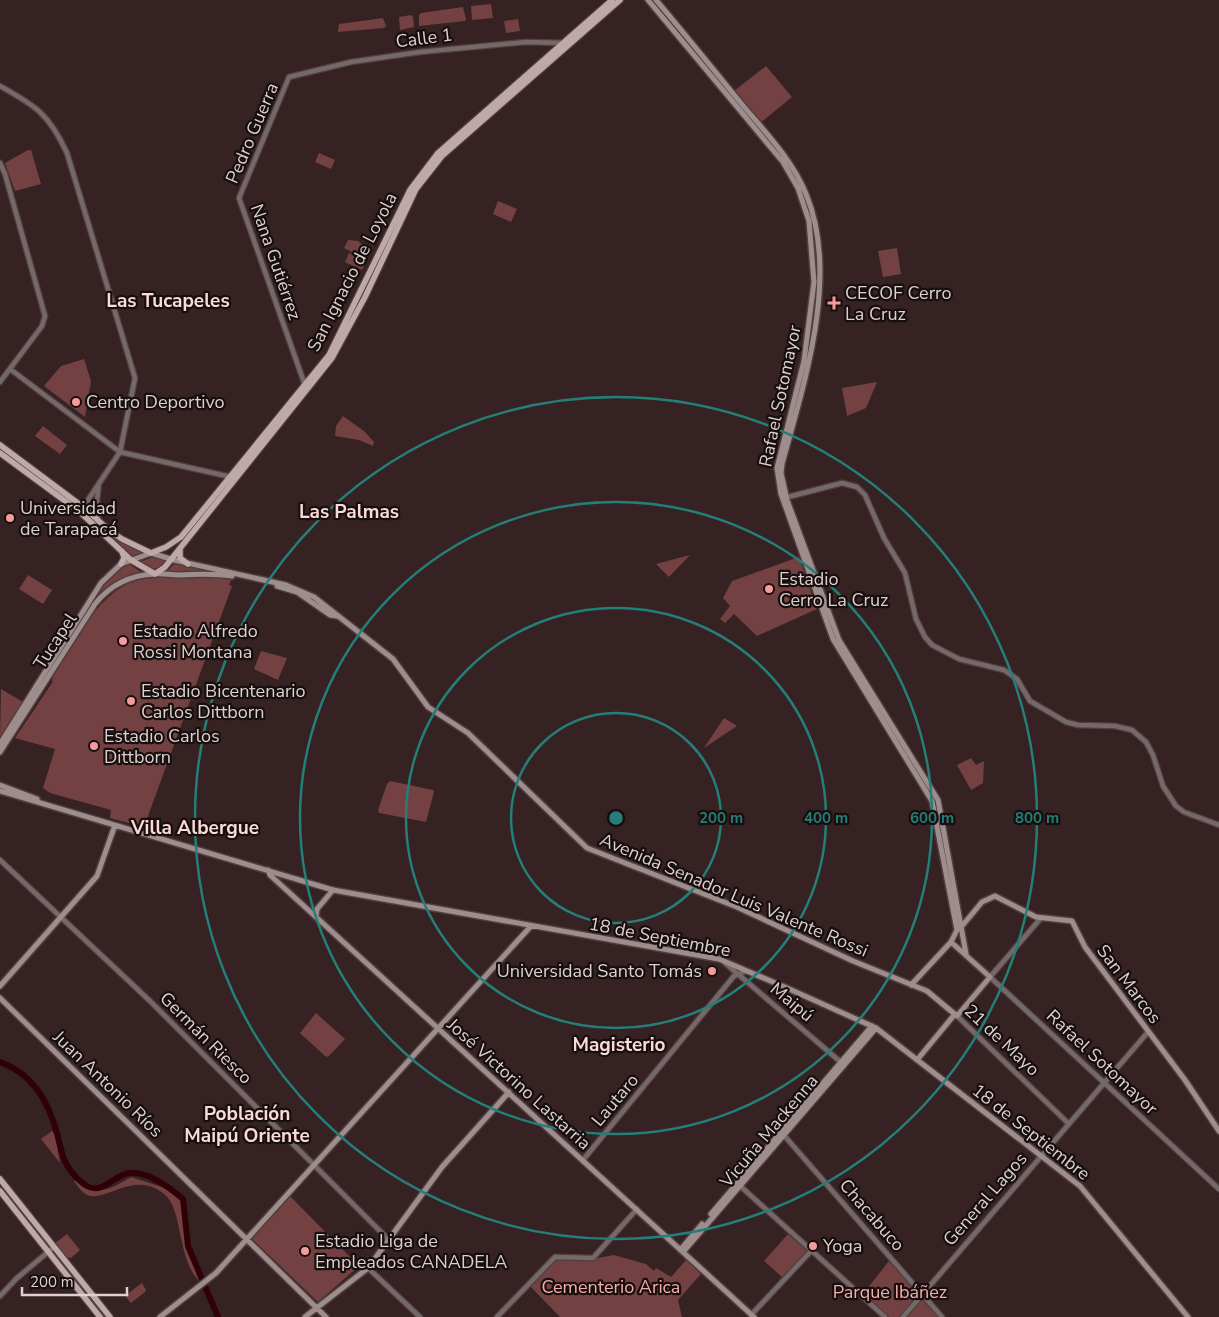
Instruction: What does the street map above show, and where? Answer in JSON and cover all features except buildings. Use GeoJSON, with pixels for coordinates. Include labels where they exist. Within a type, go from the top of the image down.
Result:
{"type":"FeatureCollection","features":[{"type":"Feature","properties":{"kind":"main road","name":"San Ignacio de Loyola"},"geometry":{"type":"LineString","coordinates":[[566,44],[612,0]]}},
{"type":"Feature","properties":{"kind":"main road","name":"San Ignacio de Loyola"},"geometry":{"type":"LineString","coordinates":[[131,560],[173,544],[188,531],[306,389],[334,346],[406,198],[423,170],[438,153],[620,0]]}},
{"type":"Feature","properties":{"kind":"main road","name":"Rafael Sotomayor"},"geometry":{"type":"LineString","coordinates":[[648,0],[798,176],[811,208],[817,236],[819,274],[817,306],[808,366],[781,471],[784,498],[839,640],[938,800],[966,955]]}},
{"type":"Feature","properties":{"kind":"main road","name":"Rafael Sotomayor"},"geometry":{"type":"LineString","coordinates":[[656,0],[779,154]]}},
{"type":"Feature","properties":{"kind":"main road"},"geometry":{"type":"LineString","coordinates":[[0,446],[82,510],[131,560],[155,574]]}},
{"type":"Feature","properties":{"kind":"main road"},"geometry":{"type":"LineString","coordinates":[[0,453],[98,519],[122,539],[151,553]]}},
{"type":"Feature","properties":{"kind":"main road","name":"San Ignacio de Loyola"},"geometry":{"type":"LineString","coordinates":[[155,574],[171,560],[233,478]]}},
{"type":"Feature","properties":{"kind":"main road"},"geometry":{"type":"LineString","coordinates":[[180,548],[178,554],[188,564]]}},
{"type":"Feature","properties":{"kind":"main road"},"geometry":{"type":"LineString","coordinates":[[121,564],[123,561],[122,551]]}},
{"type":"Feature","properties":{"kind":"main road","name":"Avenida Senador Luis Valente Rossi"},"geometry":{"type":"LineString","coordinates":[[151,553],[188,564],[286,584],[318,600],[393,659],[428,707],[468,734],[587,848],[730,904],[786,932],[911,985]]}},
{"type":"Feature","properties":{"kind":"main road","name":"Tucapel"},"geometry":{"type":"LineString","coordinates":[[0,744],[101,583],[121,564],[131,560]]}},
{"type":"Feature","properties":{"kind":"main road","name":"Avenida Senador Luis Valente Rossi"},"geometry":{"type":"LineString","coordinates":[[155,574],[212,574],[274,585],[297,592],[330,615],[338,616]]}},
{"type":"Feature","properties":{"kind":"main road","name":"Tucapel"},"geometry":{"type":"LineString","coordinates":[[0,752],[103,594],[119,582],[155,574]]}},
{"type":"Feature","properties":{"kind":"main road","name":"18 de Septiembre"},"geometry":{"type":"LineString","coordinates":[[0,785],[23,792],[44,803]]}},
{"type":"Feature","properties":{"kind":"main road","name":"18 de Septiembre"},"geometry":{"type":"LineString","coordinates":[[0,791],[333,890],[722,960],[874,1027],[1080,1186],[1188,1317]]}},
{"type":"Feature","properties":{"kind":"main road"},"geometry":{"type":"LineString","coordinates":[[0,986],[98,874],[116,825]]}},
{"type":"Feature","properties":{"kind":"main road","name":"José Victorino Lastarria"},"geometry":{"type":"LineString","coordinates":[[268,870],[270,875],[682,1250],[744,1308],[750,1316]]}},
{"type":"Feature","properties":{"kind":"main road"},"geometry":{"type":"LineString","coordinates":[[316,916],[317,909],[333,890]]}},
{"type":"Feature","properties":{"kind":"main road","name":"San Marcos"},"geometry":{"type":"LineString","coordinates":[[959,924],[991,896],[1000,897],[1041,918],[1072,921],[1085,947],[1219,1131]]}},
{"type":"Feature","properties":{"kind":"main road"},"geometry":{"type":"LineString","coordinates":[[519,939],[520,924]]}},
{"type":"Feature","properties":{"kind":"main road","name":"Rafael Sotomayor"},"geometry":{"type":"LineString","coordinates":[[959,924],[951,942],[990,977]]}},
{"type":"Feature","properties":{"kind":"main road"},"geometry":{"type":"LineString","coordinates":[[160,1317],[212,1276],[531,926]]}},
{"type":"Feature","properties":{"kind":"main road"},"geometry":{"type":"LineString","coordinates":[[911,985],[951,942]]}},
{"type":"Feature","properties":{"kind":"main road"},"geometry":{"type":"LineString","coordinates":[[917,1060],[990,977]]}},
{"type":"Feature","properties":{"kind":"main road","name":"21 de Mayo"},"geometry":{"type":"LineString","coordinates":[[911,985],[933,995],[956,1015]]}},
{"type":"Feature","properties":{"kind":"main road","name":"Juan Antonio Ríos"},"geometry":{"type":"LineString","coordinates":[[0,998],[326,1317]]}},
{"type":"Feature","properties":{"kind":"main road","name":"Vicuña Mackenna"},"geometry":{"type":"LineString","coordinates":[[682,1250],[874,1027]]}},
{"type":"Feature","properties":{"kind":"main road"},"geometry":{"type":"LineString","coordinates":[[305,1317],[368,1268],[442,1167],[509,1092]]}},
{"type":"Feature","properties":{"kind":"main road"},"geometry":{"type":"LineString","coordinates":[[0,1179],[110,1317]]}},
{"type":"Feature","properties":{"kind":"main road"},"geometry":{"type":"LineString","coordinates":[[0,1191],[100,1317]]}},
{"type":"Feature","properties":{"kind":"street","name":"Calle 1"},"geometry":{"type":"LineString","coordinates":[[289,77],[351,62],[420,52],[494,44],[566,44]]}},
{"type":"Feature","properties":{"kind":"street","name":"Pedro Guerra"},"geometry":{"type":"LineString","coordinates":[[239,198],[289,77]]}},
{"type":"Feature","properties":{"kind":"street"},"geometry":{"type":"LineString","coordinates":[[0,86],[42,112],[53,126],[67,153],[135,378],[120,452],[82,510]]}},
{"type":"Feature","properties":{"kind":"street"},"geometry":{"type":"LineString","coordinates":[[0,163],[5,174],[45,314],[42,326],[0,382]]}},
{"type":"Feature","properties":{"kind":"street","name":"Nana Gutiérrez"},"geometry":{"type":"LineString","coordinates":[[239,198],[306,389]]}},
{"type":"Feature","properties":{"kind":"street"},"geometry":{"type":"LineString","coordinates":[[10,369],[120,452],[233,478]]}},
{"type":"Feature","properties":{"kind":"street"},"geometry":{"type":"LineString","coordinates":[[107,441],[114,444],[121,442]]}},
{"type":"Feature","properties":{"kind":"street"},"geometry":{"type":"LineString","coordinates":[[98,519],[97,500],[100,482]]}},
{"type":"Feature","properties":{"kind":"street"},"geometry":{"type":"LineString","coordinates":[[784,498],[842,483],[850,484],[862,491],[887,543],[906,573],[916,619],[925,637],[932,645],[958,659],[1004,670],[1017,679],[1030,701],[1071,724],[1106,724],[1132,730],[1146,742],[1163,786],[1176,806],[1184,812],[1219,825]]}},
{"type":"Feature","properties":{"kind":"street","name":"Germán Riesco"},"geometry":{"type":"LineString","coordinates":[[0,860],[148,999],[389,1240]]}},
{"type":"Feature","properties":{"kind":"street"},"geometry":{"type":"LineString","coordinates":[[990,977],[1041,918]]}},
{"type":"Feature","properties":{"kind":"street","name":"Maipú"},"geometry":{"type":"LineString","coordinates":[[722,960],[842,1063]]}},
{"type":"Feature","properties":{"kind":"street"},"geometry":{"type":"LineString","coordinates":[[737,973],[747,971]]}},
{"type":"Feature","properties":{"kind":"street","name":"Lautaro"},"geometry":{"type":"LineString","coordinates":[[583,1160],[737,973]]}},
{"type":"Feature","properties":{"kind":"street","name":"Rafael Sotomayor"},"geometry":{"type":"LineString","coordinates":[[990,977],[1219,1189]]}},
{"type":"Feature","properties":{"kind":"street","name":"21 de Mayo"},"geometry":{"type":"LineString","coordinates":[[956,1015],[1068,1123]]}},
{"type":"Feature","properties":{"kind":"street","name":"General Lagos"},"geometry":{"type":"LineString","coordinates":[[903,1317],[1148,1032]]}},
{"type":"Feature","properties":{"kind":"street","name":"Chacabuco"},"geometry":{"type":"LineString","coordinates":[[782,1134],[942,1317]]}},
{"type":"Feature","properties":{"kind":"street"},"geometry":{"type":"LineString","coordinates":[[739,1185],[886,1317]]}},
{"type":"Feature","properties":{"kind":"street"},"geometry":{"type":"LineString","coordinates":[[497,1317],[555,1257],[591,1258],[596,1256],[637,1209]]}},
{"type":"Feature","properties":{"kind":"street"},"geometry":{"type":"LineString","coordinates":[[0,1296],[17,1278],[54,1247]]}},
{"type":"Feature","properties":{"kind":"street"},"geometry":{"type":"LineString","coordinates":[[750,1316],[812,1250]]}},
{"type":"Feature","properties":{"kind":"street"},"geometry":{"type":"LineString","coordinates":[[368,1268],[420,1317]]}},
{"type":"Feature","properties":{"kind":"green space"},"geometry":{"type":"Polygon","coordinates":[[[491,4],[493,18],[472,20],[471,6],[491,4]]]}},
{"type":"Feature","properties":{"kind":"green space"},"geometry":{"type":"Polygon","coordinates":[[[463,7],[465,21],[419,26],[419,15],[421,13],[463,7]]]}},
{"type":"Feature","properties":{"kind":"green space"},"geometry":{"type":"Polygon","coordinates":[[[411,15],[414,27],[400,30],[399,17],[411,15]]]}},
{"type":"Feature","properties":{"kind":"green space"},"geometry":{"type":"Polygon","coordinates":[[[383,18],[386,26],[384,28],[338,32],[339,24],[383,18]]]}},
{"type":"Feature","properties":{"kind":"green space"},"geometry":{"type":"Polygon","coordinates":[[[518,19],[520,31],[506,33],[504,21],[518,19]]]}},
{"type":"Feature","properties":{"kind":"green space"},"geometry":{"type":"Polygon","coordinates":[[[766,66],[792,97],[760,123],[734,91],[766,66]]]}},
{"type":"Feature","properties":{"kind":"green space"},"geometry":{"type":"Polygon","coordinates":[[[31,150],[41,184],[15,191],[5,163],[31,150]]]}},
{"type":"Feature","properties":{"kind":"green space"},"geometry":{"type":"Polygon","coordinates":[[[319,153],[335,160],[331,169],[315,162],[319,153]]]}},
{"type":"Feature","properties":{"kind":"green space"},"geometry":{"type":"Polygon","coordinates":[[[498,201],[517,209],[511,222],[493,214],[498,201]]]}},
{"type":"Feature","properties":{"kind":"green space"},"geometry":{"type":"Polygon","coordinates":[[[348,240],[358,241],[370,251],[367,260],[344,248],[348,240]]]}},
{"type":"Feature","properties":{"kind":"green space"},"geometry":{"type":"Polygon","coordinates":[[[897,248],[901,274],[883,277],[878,251],[897,248]]]}},
{"type":"Feature","properties":{"kind":"green space"},"geometry":{"type":"Polygon","coordinates":[[[349,253],[367,260],[362,270],[345,262],[349,253]]]}},
{"type":"Feature","properties":{"kind":"green space","name":"Centro Deportivo"},"geometry":{"type":"Polygon","coordinates":[[[84,359],[91,381],[85,417],[44,386],[61,366],[84,359]]]}},
{"type":"Feature","properties":{"kind":"green space"},"geometry":{"type":"Polygon","coordinates":[[[877,382],[866,408],[847,416],[842,388],[877,382]]]}},
{"type":"Feature","properties":{"kind":"green space"},"geometry":{"type":"Polygon","coordinates":[[[343,416],[364,431],[374,442],[373,446],[359,440],[335,436],[336,426],[343,416]]]}},
{"type":"Feature","properties":{"kind":"green space"},"geometry":{"type":"Polygon","coordinates":[[[43,426],[67,445],[60,454],[35,436],[43,426]]]}},
{"type":"Feature","properties":{"kind":"green space"},"geometry":{"type":"Polygon","coordinates":[[[84,512],[145,553],[133,558],[84,512]]]}},
{"type":"Feature","properties":{"kind":"green space"},"geometry":{"type":"Polygon","coordinates":[[[690,555],[669,577],[656,564],[690,555]]]}},
{"type":"Feature","properties":{"kind":"green space"},"geometry":{"type":"Polygon","coordinates":[[[154,557],[165,560],[165,564],[152,569],[139,562],[154,557]]]}},
{"type":"Feature","properties":{"kind":"green space","name":"Estadio Cerro La Cruz"},"geometry":{"type":"Polygon","coordinates":[[[799,557],[817,609],[757,636],[734,614],[725,623],[720,619],[730,606],[723,598],[732,581],[799,557]]]}},
{"type":"Feature","properties":{"kind":"green space"},"geometry":{"type":"Polygon","coordinates":[[[129,564],[144,574],[114,583],[100,593],[68,641],[100,586],[118,569],[129,564]]]}},
{"type":"Feature","properties":{"kind":"green space"},"geometry":{"type":"Polygon","coordinates":[[[174,564],[211,571],[211,572],[165,573],[174,564]]]}},
{"type":"Feature","properties":{"kind":"green space"},"geometry":{"type":"Polygon","coordinates":[[[28,575],[52,590],[43,604],[19,589],[28,575]]]}},
{"type":"Feature","properties":{"kind":"green space","name":"Estadio Bicentenario Carlos Dittborn"},"geometry":{"type":"Polygon","coordinates":[[[211,576],[231,580],[229,585],[232,586],[144,827],[110,818],[111,810],[50,793],[43,788],[55,749],[15,738],[52,683],[53,673],[80,631],[102,603],[128,583],[143,579],[211,576]]]}},
{"type":"Feature","properties":{"kind":"green space"},"geometry":{"type":"Polygon","coordinates":[[[261,651],[287,658],[278,680],[254,669],[261,651]]]}},
{"type":"Feature","properties":{"kind":"green space"},"geometry":{"type":"Polygon","coordinates":[[[1,689],[23,702],[1,738],[0,737],[1,689]]]}},
{"type":"Feature","properties":{"kind":"green space"},"geometry":{"type":"Polygon","coordinates":[[[724,718],[737,726],[704,748],[724,718]]]}},
{"type":"Feature","properties":{"kind":"green space"},"geometry":{"type":"Polygon","coordinates":[[[971,758],[976,765],[984,761],[983,783],[971,790],[957,765],[971,758]]]}},
{"type":"Feature","properties":{"kind":"green space"},"geometry":{"type":"Polygon","coordinates":[[[390,781],[433,790],[426,822],[379,813],[378,810],[387,784],[390,781]]]}},
{"type":"Feature","properties":{"kind":"green space"},"geometry":{"type":"Polygon","coordinates":[[[316,1013],[345,1039],[328,1057],[300,1033],[316,1013]]]}},
{"type":"Feature","properties":{"kind":"green space"},"geometry":{"type":"Polygon","coordinates":[[[52,1131],[55,1135],[60,1163],[41,1139],[52,1131]]]}},
{"type":"Feature","properties":{"kind":"green space"},"geometry":{"type":"Polygon","coordinates":[[[131,1177],[165,1188],[181,1199],[187,1226],[189,1251],[199,1281],[192,1272],[187,1260],[174,1210],[164,1194],[152,1187],[140,1185],[92,1196],[84,1193],[74,1181],[90,1189],[104,1190],[131,1177]]]}},
{"type":"Feature","properties":{"kind":"green space","name":"Estadio Liga de Empleados CANADELA"},"geometry":{"type":"Polygon","coordinates":[[[289,1195],[359,1266],[318,1302],[250,1237],[289,1195]]]}},
{"type":"Feature","properties":{"kind":"green space"},"geometry":{"type":"Polygon","coordinates":[[[67,1234],[80,1250],[71,1258],[65,1257],[56,1247],[55,1243],[67,1234]]]}},
{"type":"Feature","properties":{"kind":"green space"},"geometry":{"type":"Polygon","coordinates":[[[788,1234],[807,1251],[783,1278],[764,1261],[788,1234]]]}},
{"type":"Feature","properties":{"kind":"green space","name":"Cementerio Arica"},"geometry":{"type":"Polygon","coordinates":[[[614,1255],[646,1264],[654,1271],[656,1268],[671,1277],[686,1260],[701,1274],[678,1300],[682,1317],[560,1317],[530,1286],[557,1259],[581,1261],[614,1255]]]}},
{"type":"Feature","properties":{"kind":"green space","name":"Parque Ibáñez"},"geometry":{"type":"Polygon","coordinates":[[[889,1261],[938,1317],[889,1317],[863,1294],[889,1261]]]}},
{"type":"Feature","properties":{"kind":"green space"},"geometry":{"type":"Polygon","coordinates":[[[142,1283],[146,1290],[145,1292],[131,1303],[125,1296],[142,1283]]]}},
{"type":"Feature","properties":{"kind":"waterway"},"geometry":{"type":"LineString","coordinates":[[0,1062],[22,1074],[30,1081],[44,1100],[53,1121],[66,1164],[86,1186],[99,1188],[122,1175],[136,1173],[151,1177],[183,1199],[188,1246],[218,1317]]}},
{"type":"Feature","properties":{"kind":"place","name":"CECOF Cerro La Cruz"},"geometry":{"type":"Point","coordinates":[834,303]}},
{"type":"Feature","properties":{"kind":"place","name":"Centro Deportivo"},"geometry":{"type":"Point","coordinates":[76,402]}},
{"type":"Feature","properties":{"kind":"place","name":"Universidad de Tarapacá"},"geometry":{"type":"Point","coordinates":[10,518]}},
{"type":"Feature","properties":{"kind":"place","name":"Estadio Cerro La Cruz"},"geometry":{"type":"Point","coordinates":[769,589]}},
{"type":"Feature","properties":{"kind":"place","name":"Estadio Alfredo Rossi Montana"},"geometry":{"type":"Point","coordinates":[123,641]}},
{"type":"Feature","properties":{"kind":"place","name":"Estadio Bicentenario Carlos Dittborn"},"geometry":{"type":"Point","coordinates":[131,701]}},
{"type":"Feature","properties":{"kind":"place","name":"Estadio Carlos Dittborn"},"geometry":{"type":"Point","coordinates":[94,746]}},
{"type":"Feature","properties":{"kind":"place","name":"Universidad Santo Tomás"},"geometry":{"type":"Point","coordinates":[712,971]}},
{"type":"Feature","properties":{"kind":"place","name":"Yoga"},"geometry":{"type":"Point","coordinates":[813,1246]}},
{"type":"Feature","properties":{"kind":"place","name":"Estadio Liga de Empleados CANADELA"},"geometry":{"type":"Point","coordinates":[305,1251]}},
{"type":"Feature","properties":{"kind":"district","name":"Las Tucapeles"},"geometry":{"type":"Point","coordinates":[168,300]}},
{"type":"Feature","properties":{"kind":"district","name":"Las Palmas"},"geometry":{"type":"Point","coordinates":[349,511]}},
{"type":"Feature","properties":{"kind":"district","name":"Villa Albergue"},"geometry":{"type":"Point","coordinates":[195,827]}},
{"type":"Feature","properties":{"kind":"district","name":"Magisterio"},"geometry":{"type":"Point","coordinates":[619,1044]}},
{"type":"Feature","properties":{"kind":"district","name":"Población Maipú Oriente"},"geometry":{"type":"Point","coordinates":[247,1124]}}]}
